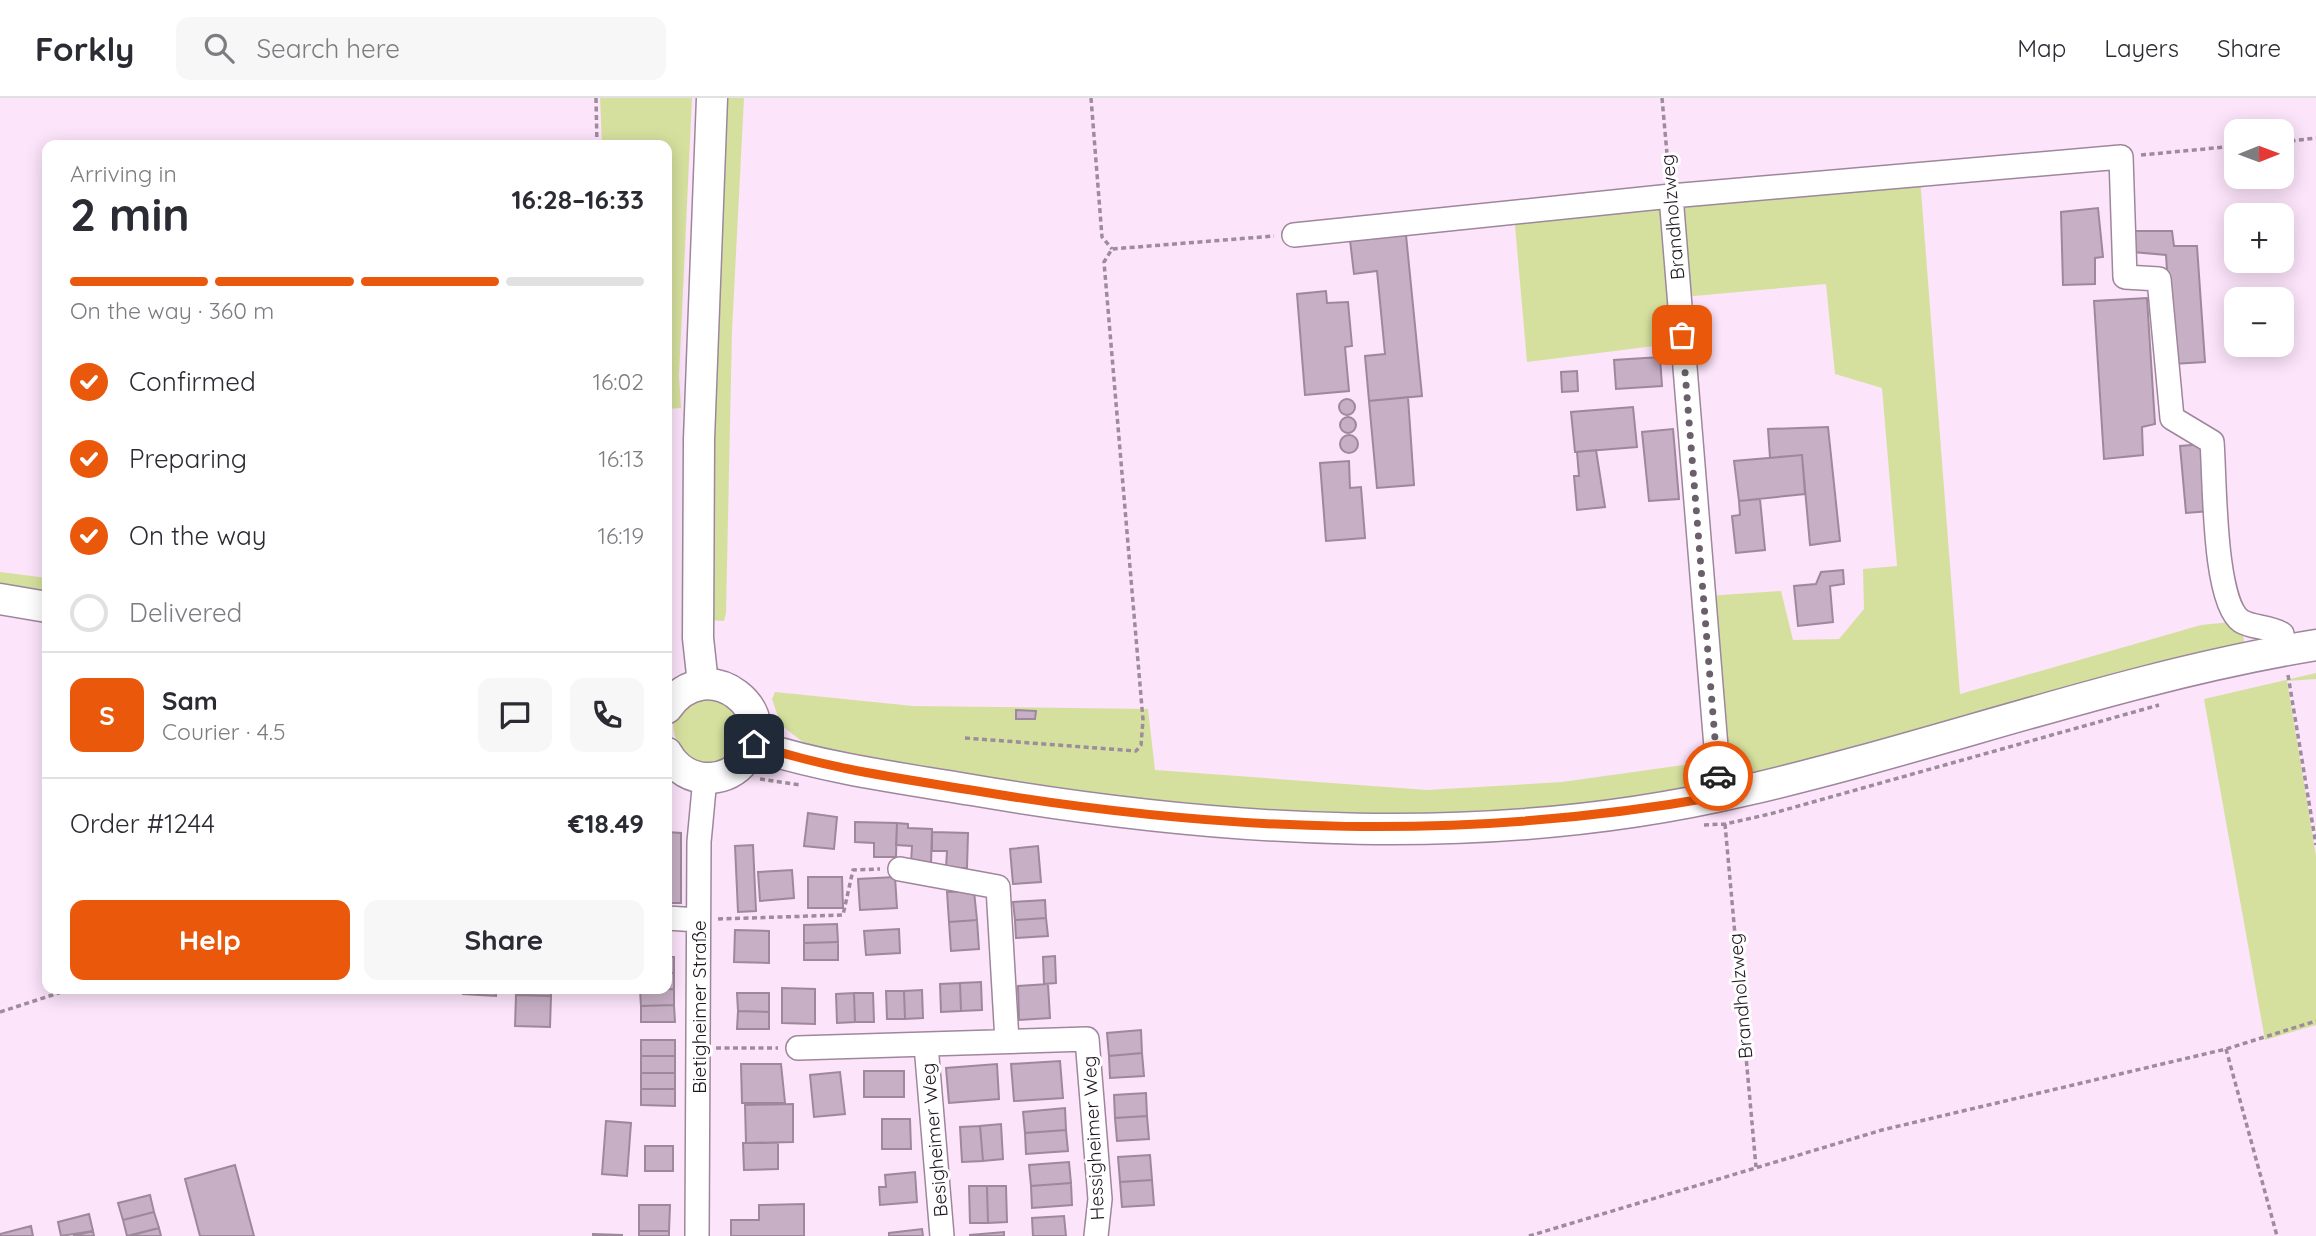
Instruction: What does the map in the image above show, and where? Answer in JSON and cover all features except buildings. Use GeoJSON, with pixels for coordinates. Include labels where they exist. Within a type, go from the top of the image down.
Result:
{"type":"FeatureCollection","features":[{"type":"Feature","properties":{"kind":"main road"},"geometry":{"type":"LineString","coordinates":[[703,684],[698,638],[699,439],[712,98]]}},
{"type":"Feature","properties":{"kind":"main road"},"geometry":{"type":"LineString","coordinates":[[0,599],[42,606]]}},
{"type":"Feature","properties":{"kind":"main road"},"geometry":{"type":"LineString","coordinates":[[754,744],[792,757],[863,772],[1030,800],[1264,825],[1331,828],[1430,827],[1722,810],[1886,753],[2078,697],[2286,668],[2316,645]]}},
{"type":"Feature","properties":{"kind":"main road"},"geometry":{"type":"LineString","coordinates":[[672,703],[686,689],[703,684],[729,688],[742,698],[752,714],[754,744],[737,768],[716,778],[705,778],[677,766],[672,760]]}},
{"type":"Feature","properties":{"kind":"street"},"geometry":{"type":"LineString","coordinates":[[1294,235],[1671,196],[2121,157],[2125,277],[2159,279],[2172,418],[2212,442],[2220,566],[2225,597],[2241,621],[2282,634],[2286,668]]}},
{"type":"Feature","properties":{"kind":"street","name":"Brandholzweg"},"geometry":{"type":"LineString","coordinates":[[1671,196],[1722,810]]}},
{"type":"Feature","properties":{"kind":"street","name":"Bietigheimer Straße"},"geometry":{"type":"LineString","coordinates":[[696,1236],[700,1048],[699,842],[705,778]]}},
{"type":"Feature","properties":{"kind":"street"},"geometry":{"type":"LineString","coordinates":[[798,1048],[1007,1041],[998,887],[900,869]]}},
{"type":"Feature","properties":{"kind":"street"},"geometry":{"type":"LineString","coordinates":[[672,918],[698,920]]}},
{"type":"Feature","properties":{"kind":"street","name":"Hessigheimer Weg"},"geometry":{"type":"LineString","coordinates":[[1007,1041],[1087,1039],[1100,1199],[1096,1236]]}},
{"type":"Feature","properties":{"kind":"street","name":"Besigheimer Weg"},"geometry":{"type":"LineString","coordinates":[[926,1045],[942,1236]]}},
{"type":"Feature","properties":{"kind":"path"},"geometry":{"type":"LineString","coordinates":[[596,98],[597,140]]}},
{"type":"Feature","properties":{"kind":"path"},"geometry":{"type":"LineString","coordinates":[[1091,98],[1102,237],[1112,249]]}},
{"type":"Feature","properties":{"kind":"path","name":"Brandholzweg"},"geometry":{"type":"LineString","coordinates":[[1662,98],[1671,196]]}},
{"type":"Feature","properties":{"kind":"path"},"geometry":{"type":"LineString","coordinates":[[2294,141],[2316,138]]}},
{"type":"Feature","properties":{"kind":"path"},"geometry":{"type":"LineString","coordinates":[[2121,157],[2224,147]]}},
{"type":"Feature","properties":{"kind":"path"},"geometry":{"type":"LineString","coordinates":[[1112,249],[1294,235]]}},
{"type":"Feature","properties":{"kind":"path"},"geometry":{"type":"LineString","coordinates":[[965,738],[1136,751],[1140,745],[1143,720],[1104,262],[1112,249]]}},
{"type":"Feature","properties":{"kind":"path"},"geometry":{"type":"LineString","coordinates":[[2286,668],[2316,845]]}},
{"type":"Feature","properties":{"kind":"path"},"geometry":{"type":"LineString","coordinates":[[1699,825],[1722,810],[1770,814],[2164,704]]}},
{"type":"Feature","properties":{"kind":"path"},"geometry":{"type":"LineString","coordinates":[[751,781],[761,779],[814,787]]}},
{"type":"Feature","properties":{"kind":"path","name":"Brandholzweg"},"geometry":{"type":"LineString","coordinates":[[1722,810],[1756,1167]]}},
{"type":"Feature","properties":{"kind":"path"},"geometry":{"type":"LineString","coordinates":[[698,920],[843,915],[853,870],[900,869]]}},
{"type":"Feature","properties":{"kind":"path"},"geometry":{"type":"LineString","coordinates":[[0,1012],[56,994]]}},
{"type":"Feature","properties":{"kind":"path"},"geometry":{"type":"LineString","coordinates":[[1529,1236],[1882,1130],[2226,1049],[2316,1021]]}},
{"type":"Feature","properties":{"kind":"path"},"geometry":{"type":"LineString","coordinates":[[700,1048],[798,1048]]}},
{"type":"Feature","properties":{"kind":"path"},"geometry":{"type":"LineString","coordinates":[[2226,1049],[2277,1236]]}},
{"type":"Feature","properties":{"kind":"green space"},"geometry":{"type":"Polygon","coordinates":[[[600,98],[692,98],[679,375],[681,408],[672,409],[672,140],[602,140],[600,98]]]}},
{"type":"Feature","properties":{"kind":"green space"},"geometry":{"type":"Polygon","coordinates":[[[722,98],[744,98],[732,331],[724,621],[709,620],[722,98]]]}},
{"type":"Feature","properties":{"kind":"green space"},"geometry":{"type":"Polygon","coordinates":[[[1920,178],[1960,694],[2201,625],[2241,621],[2245,648],[1721,786],[1549,812],[1334,817],[1226,811],[1049,791],[846,756],[804,743],[781,725],[772,699],[775,692],[913,706],[1148,709],[1155,770],[1427,790],[1562,782],[1719,760],[1707,596],[1781,591],[1793,640],[1839,639],[1864,609],[1863,569],[1897,566],[1882,388],[1835,374],[1826,284],[1683,297],[1686,342],[1527,362],[1514,214],[1920,178]]]}},
{"type":"Feature","properties":{"kind":"green space"},"geometry":{"type":"Polygon","coordinates":[[[0,572],[42,577],[42,595],[0,588],[0,572]]]}},
{"type":"Feature","properties":{"kind":"green space"},"geometry":{"type":"Polygon","coordinates":[[[2316,673],[2316,679],[2287,681],[2316,856],[2316,1025],[2265,1040],[2204,699],[2316,673]]]}},
{"type":"Feature","properties":{"kind":"green space"},"geometry":{"type":"Polygon","coordinates":[[[696,695],[730,700],[745,731],[736,752],[727,761],[716,765],[695,762],[679,745],[673,720],[696,695]]]}},
{"type":"Feature","properties":{"kind":"way so far"},"geometry":{"type":"LineString","coordinates":[[1682,335],[1718,776]]}},
{"type":"Feature","properties":{"kind":"route"},"geometry":{"type":"LineString","coordinates":[[754,744],[792,757],[863,772],[1030,800],[1198,820],[1331,828],[1430,827],[1564,820],[1643,810],[1720,796],[1718,776]]}}]}
